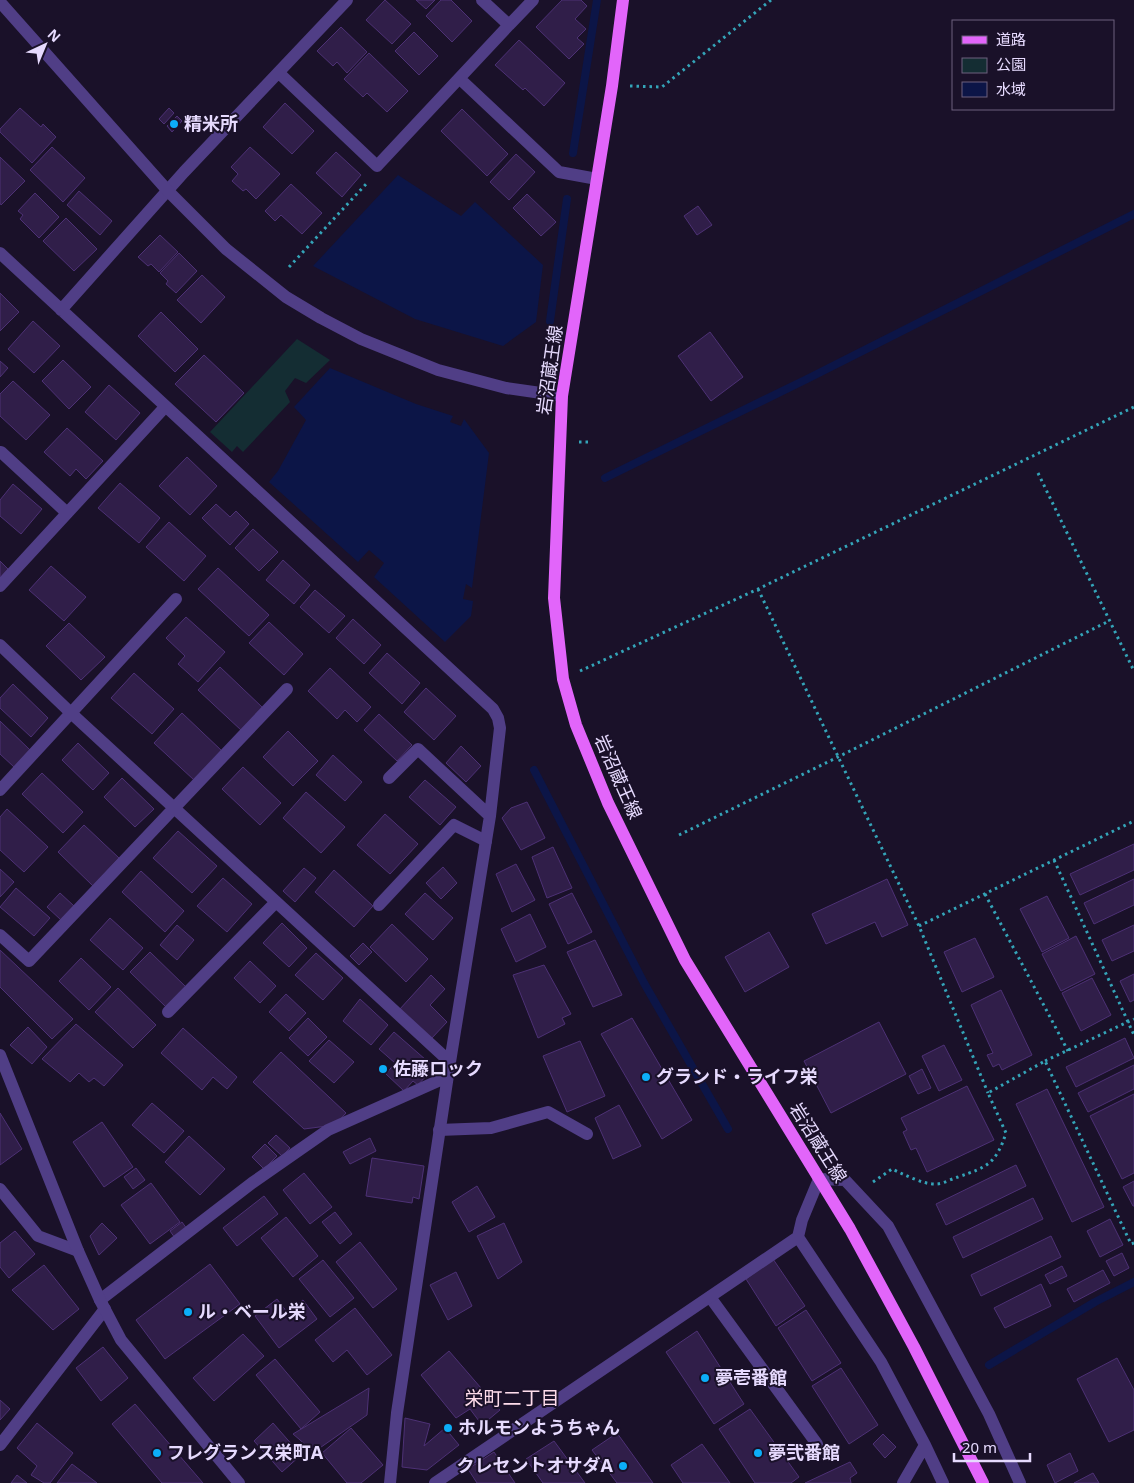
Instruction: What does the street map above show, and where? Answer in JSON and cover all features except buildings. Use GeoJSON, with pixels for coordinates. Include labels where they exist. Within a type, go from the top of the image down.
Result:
{"type":"FeatureCollection","features":[{"type":"Feature","properties":{"kind":"main road","name":"岩沼蔵王線"},"geometry":{"type":"LineString","coordinates":[[623,0],[612,86],[562,396],[554,598],[563,679],[576,725],[608,803],[685,960],[855,1237],[914,1346],[983,1483]]}},
{"type":"Feature","properties":{"kind":"street"},"geometry":{"type":"LineString","coordinates":[[61,310],[168,191],[347,0]]}},
{"type":"Feature","properties":{"kind":"street"},"geometry":{"type":"LineString","coordinates":[[482,0],[509,25]]}},
{"type":"Feature","properties":{"kind":"street"},"geometry":{"type":"LineString","coordinates":[[279,73],[377,166],[533,0]]}},
{"type":"Feature","properties":{"kind":"street"},"geometry":{"type":"LineString","coordinates":[[0,2],[168,191],[226,249],[286,297],[361,340],[438,370],[506,388],[562,396]]}},
{"type":"Feature","properties":{"kind":"street"},"geometry":{"type":"LineString","coordinates":[[460,79],[559,172],[597,179]]}},
{"type":"Feature","properties":{"kind":"street"},"geometry":{"type":"LineString","coordinates":[[0,254],[493,709],[500,728],[490,816],[447,1077],[397,1413],[390,1483]]}},
{"type":"Feature","properties":{"kind":"street"},"geometry":{"type":"LineString","coordinates":[[0,586],[165,406]]}},
{"type":"Feature","properties":{"kind":"street"},"geometry":{"type":"LineString","coordinates":[[1,452],[66,512]]}},
{"type":"Feature","properties":{"kind":"street"},"geometry":{"type":"LineString","coordinates":[[0,790],[176,599]]}},
{"type":"Feature","properties":{"kind":"street"},"geometry":{"type":"LineString","coordinates":[[0,645],[71,713],[450,1062]]}},
{"type":"Feature","properties":{"kind":"street"},"geometry":{"type":"LineString","coordinates":[[0,935],[29,961],[287,690]]}},
{"type":"Feature","properties":{"kind":"street"},"geometry":{"type":"LineString","coordinates":[[389,778],[418,749],[490,816]]}},
{"type":"Feature","properties":{"kind":"street"},"geometry":{"type":"LineString","coordinates":[[379,905],[454,825],[486,841]]}},
{"type":"Feature","properties":{"kind":"street"},"geometry":{"type":"LineString","coordinates":[[168,1012],[276,902]]}},
{"type":"Feature","properties":{"kind":"street"},"geometry":{"type":"LineString","coordinates":[[0,1055],[78,1251],[120,1340],[233,1481]]}},
{"type":"Feature","properties":{"kind":"street"},"geometry":{"type":"LineString","coordinates":[[0,1446],[102,1305],[252,1183],[328,1130],[447,1077]]}},
{"type":"Feature","properties":{"kind":"street"},"geometry":{"type":"LineString","coordinates":[[439,1130],[491,1128],[548,1112],[587,1134]]}},
{"type":"Feature","properties":{"kind":"street"},"geometry":{"type":"LineString","coordinates":[[435,1483],[798,1237],[802,1220],[819,1179],[845,1180],[888,1226],[988,1414],[1020,1483]]}},
{"type":"Feature","properties":{"kind":"street"},"geometry":{"type":"LineString","coordinates":[[0,1189],[38,1236],[78,1251]]}},
{"type":"Feature","properties":{"kind":"street"},"geometry":{"type":"LineString","coordinates":[[798,1237],[881,1362],[943,1483]]}},
{"type":"Feature","properties":{"kind":"street"},"geometry":{"type":"LineString","coordinates":[[710,1297],[817,1444]]}},
{"type":"Feature","properties":{"kind":"street"},"geometry":{"type":"LineString","coordinates":[[903,1483],[925,1445]]}},
{"type":"Feature","properties":{"kind":"path"},"geometry":{"type":"LineString","coordinates":[[612,86],[662,88],[771,0]]}},
{"type":"Feature","properties":{"kind":"path"},"geometry":{"type":"LineString","coordinates":[[289,267],[370,180],[377,166]]}},
{"type":"Feature","properties":{"kind":"path"},"geometry":{"type":"LineString","coordinates":[[563,679],[758,589],[1134,407]]}},
{"type":"Feature","properties":{"kind":"path"},"geometry":{"type":"LineString","coordinates":[[579,442],[588,442]]}},
{"type":"Feature","properties":{"kind":"path"},"geometry":{"type":"LineString","coordinates":[[1038,473],[1134,671]]}},
{"type":"Feature","properties":{"kind":"path"},"geometry":{"type":"LineString","coordinates":[[758,589],[919,926],[1006,1133],[1002,1146],[983,1169],[935,1184],[912,1178],[892,1169],[856,1192]]}},
{"type":"Feature","properties":{"kind":"path"},"geometry":{"type":"LineString","coordinates":[[679,835],[1110,621]]}},
{"type":"Feature","properties":{"kind":"path"},"geometry":{"type":"LineString","coordinates":[[919,926],[1134,821]]}},
{"type":"Feature","properties":{"kind":"path"},"geometry":{"type":"LineString","coordinates":[[1054,860],[1134,1035]]}},
{"type":"Feature","properties":{"kind":"path"},"geometry":{"type":"LineString","coordinates":[[985,894],[1068,1051]]}},
{"type":"Feature","properties":{"kind":"path"},"geometry":{"type":"LineString","coordinates":[[988,1093],[1045,1061],[1134,1019]]}},
{"type":"Feature","properties":{"kind":"path"},"geometry":{"type":"LineString","coordinates":[[1045,1061],[1131,1244],[1134,1243]]}},
{"type":"Feature","properties":{"kind":"green space"},"geometry":{"type":"Polygon","coordinates":[[[297,339],[330,360],[306,383],[295,378],[285,391],[290,402],[243,452],[237,446],[232,452],[210,432],[297,339]]]}},
{"type":"Feature","properties":{"kind":"water"},"geometry":{"type":"Polygon","coordinates":[[[398,175],[461,216],[475,202],[543,265],[536,322],[503,346],[415,319],[313,266],[398,175]]]}},
{"type":"Feature","properties":{"kind":"water"},"geometry":{"type":"Polygon","coordinates":[[[330,368],[416,404],[453,416],[450,422],[461,426],[464,419],[489,453],[472,588],[466,584],[463,599],[473,601],[471,616],[445,642],[374,577],[384,563],[369,550],[358,562],[269,482],[278,471],[306,420],[294,407],[330,368]]]}},
{"type":"Feature","properties":{"kind":"waterway"},"geometry":{"type":"LineString","coordinates":[[573,153],[597,0]]}},
{"type":"Feature","properties":{"kind":"waterway"},"geometry":{"type":"LineString","coordinates":[[550,321],[567,199]]}},
{"type":"Feature","properties":{"kind":"waterway"},"geometry":{"type":"LineString","coordinates":[[605,478],[807,379],[1134,214]]}},
{"type":"Feature","properties":{"kind":"waterway"},"geometry":{"type":"LineString","coordinates":[[534,770],[644,983],[728,1129]]}},
{"type":"Feature","properties":{"kind":"waterway"},"geometry":{"type":"LineString","coordinates":[[989,1365],[1095,1302],[1134,1282]]}},
{"type":"Feature","properties":{"kind":"place","name":"精米所"},"geometry":{"type":"Point","coordinates":[174,124]}},
{"type":"Feature","properties":{"kind":"place","name":"佐藤ロック"},"geometry":{"type":"Point","coordinates":[383,1069]}},
{"type":"Feature","properties":{"kind":"place","name":"グランド・ライフ栄"},"geometry":{"type":"Point","coordinates":[646,1077]}},
{"type":"Feature","properties":{"kind":"place","name":"ル・ベール栄"},"geometry":{"type":"Point","coordinates":[188,1312]}},
{"type":"Feature","properties":{"kind":"place","name":"夢壱番館"},"geometry":{"type":"Point","coordinates":[705,1378]}},
{"type":"Feature","properties":{"kind":"place","name":"ホルモンようちゃん"},"geometry":{"type":"Point","coordinates":[448,1428]}},
{"type":"Feature","properties":{"kind":"place","name":"フレグランス栄町A"},"geometry":{"type":"Point","coordinates":[157,1453]}},
{"type":"Feature","properties":{"kind":"place","name":"夢弐番館"},"geometry":{"type":"Point","coordinates":[758,1453]}},
{"type":"Feature","properties":{"kind":"place","name":"クレセントオサダA"},"geometry":{"type":"Point","coordinates":[623,1466]}},
{"type":"Feature","properties":{"kind":"district","name":"栄町二丁目"},"geometry":{"type":"Point","coordinates":[512,1398]}}]}
